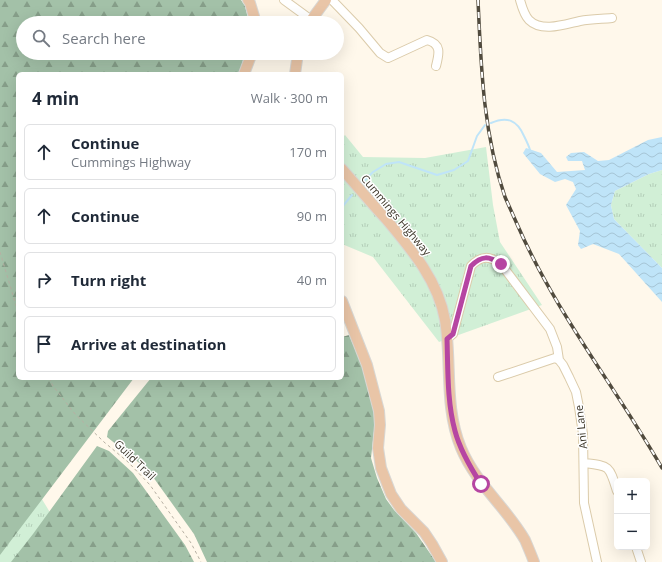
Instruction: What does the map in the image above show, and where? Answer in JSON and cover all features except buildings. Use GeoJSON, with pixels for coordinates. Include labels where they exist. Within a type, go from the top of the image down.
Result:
{"type":"FeatureCollection","features":[{"type":"Feature","properties":{"kind":"main road"},"geometry":{"type":"LineString","coordinates":[[248,0],[254,16]]}},
{"type":"Feature","properties":{"kind":"main road"},"geometry":{"type":"LineString","coordinates":[[314,16],[326,0]]}},
{"type":"Feature","properties":{"kind":"main road"},"geometry":{"type":"LineString","coordinates":[[245,72],[249,60]]}},
{"type":"Feature","properties":{"kind":"main road"},"geometry":{"type":"LineString","coordinates":[[295,72],[297,60]]}},
{"type":"Feature","properties":{"kind":"main road","name":"Cummings Highway"},"geometry":{"type":"LineString","coordinates":[[344,171],[400,236],[421,263],[437,290],[443,308],[447,339],[451,412],[455,431],[461,448],[481,484],[513,522],[524,539],[534,562]]}},
{"type":"Feature","properties":{"kind":"main road"},"geometry":{"type":"LineString","coordinates":[[344,306],[367,365],[379,411],[380,425],[378,448],[380,461],[391,494],[401,509],[424,532],[442,562]]}},
{"type":"Feature","properties":{"kind":"street"},"geometry":{"type":"LineString","coordinates":[[284,0],[304,16]]}},
{"type":"Feature","properties":{"kind":"street"},"geometry":{"type":"LineString","coordinates":[[332,0],[359,28],[380,54],[388,58],[427,40],[433,42],[438,48],[439,53],[436,66]]}},
{"type":"Feature","properties":{"kind":"street"},"geometry":{"type":"LineString","coordinates":[[520,0],[524,13],[529,20],[540,25],[550,27],[581,20],[612,18]]}},
{"type":"Feature","properties":{"kind":"street","name":"Ani Lane"},"geometry":{"type":"LineString","coordinates":[[447,339],[453,334],[471,266],[480,259],[493,258],[501,264],[550,329],[557,347],[559,360],[576,392],[580,407],[583,434],[584,503],[598,562]]}},
{"type":"Feature","properties":{"kind":"street"},"geometry":{"type":"LineString","coordinates":[[498,376],[555,358],[559,360]]}},
{"type":"Feature","properties":{"kind":"street"},"geometry":{"type":"LineString","coordinates":[[584,463],[608,467],[614,482]]}},
{"type":"Feature","properties":{"kind":"street"},"geometry":{"type":"LineString","coordinates":[[637,550],[641,562]]}},
{"type":"Feature","properties":{"kind":"path"},"geometry":{"type":"LineString","coordinates":[[0,252],[16,305]]}},
{"type":"Feature","properties":{"kind":"path","name":"Guild Trail"},"geometry":{"type":"LineString","coordinates":[[50,380],[75,414],[104,442],[128,462],[150,485],[192,543],[201,562]]}},
{"type":"Feature","properties":{"kind":"green space"},"geometry":{"type":"Polygon","coordinates":[[[0,0],[241,0],[245,6],[247,16],[16,16],[16,60],[243,60],[240,72],[16,72],[16,380],[132,380],[0,555],[0,0]]]}},
{"type":"Feature","properties":{"kind":"green space"},"geometry":{"type":"Polygon","coordinates":[[[345,135],[363,157],[425,158],[486,147],[493,205],[500,242],[542,305],[439,342],[373,257],[344,245],[345,135]]]}},
{"type":"Feature","properties":{"kind":"green space"},"geometry":{"type":"Polygon","coordinates":[[[662,170],[662,268],[614,219],[611,205],[615,191],[649,174],[662,170]]]}},
{"type":"Feature","properties":{"kind":"green space"},"geometry":{"type":"Polygon","coordinates":[[[349,335],[366,375],[375,409],[371,458],[377,478],[386,499],[394,510],[416,533],[436,562],[207,562],[194,534],[148,470],[107,437],[108,431],[149,380],[344,380],[344,336],[349,335]]]}},
{"type":"Feature","properties":{"kind":"green space"},"geometry":{"type":"Polygon","coordinates":[[[97,446],[109,451],[133,473],[185,545],[194,562],[11,562],[97,446]]]}},
{"type":"Feature","properties":{"kind":"green space"},"geometry":{"type":"Polygon","coordinates":[[[37,491],[68,542],[34,562],[0,562],[0,538],[37,491]]]}},
{"type":"Feature","properties":{"kind":"water"},"geometry":{"type":"Polygon","coordinates":[[[662,137],[662,170],[649,174],[615,191],[611,205],[614,219],[662,268],[662,302],[619,254],[593,244],[581,249],[578,245],[580,231],[566,205],[576,189],[573,182],[565,179],[555,182],[540,174],[523,153],[526,148],[541,153],[557,172],[585,170],[582,161],[568,161],[566,157],[571,153],[584,152],[598,161],[609,160],[648,140],[662,137]]]}},
{"type":"Feature","properties":{"kind":"waterway"},"geometry":{"type":"LineString","coordinates":[[491,123],[502,120],[515,123],[521,131],[530,150]]}},
{"type":"Feature","properties":{"kind":"waterway"},"geometry":{"type":"LineString","coordinates":[[364,181],[373,172],[386,164],[399,162],[437,175],[454,170],[468,161],[477,136],[485,125]]}},
{"type":"Feature","properties":{"kind":"waterway"},"geometry":{"type":"LineString","coordinates":[[344,205],[352,195]]}},
{"type":"Feature","properties":{"kind":"railway"},"geometry":{"type":"LineString","coordinates":[[478,0],[484,99],[492,148],[505,197],[532,256],[549,288],[662,468]]}},
{"type":"Feature","properties":{"kind":"route"},"geometry":{"type":"LineString","coordinates":[[481,484],[465,458],[455,431],[451,412],[447,339],[453,334],[471,266],[476,261],[485,258],[493,258],[501,264]]}}]}
